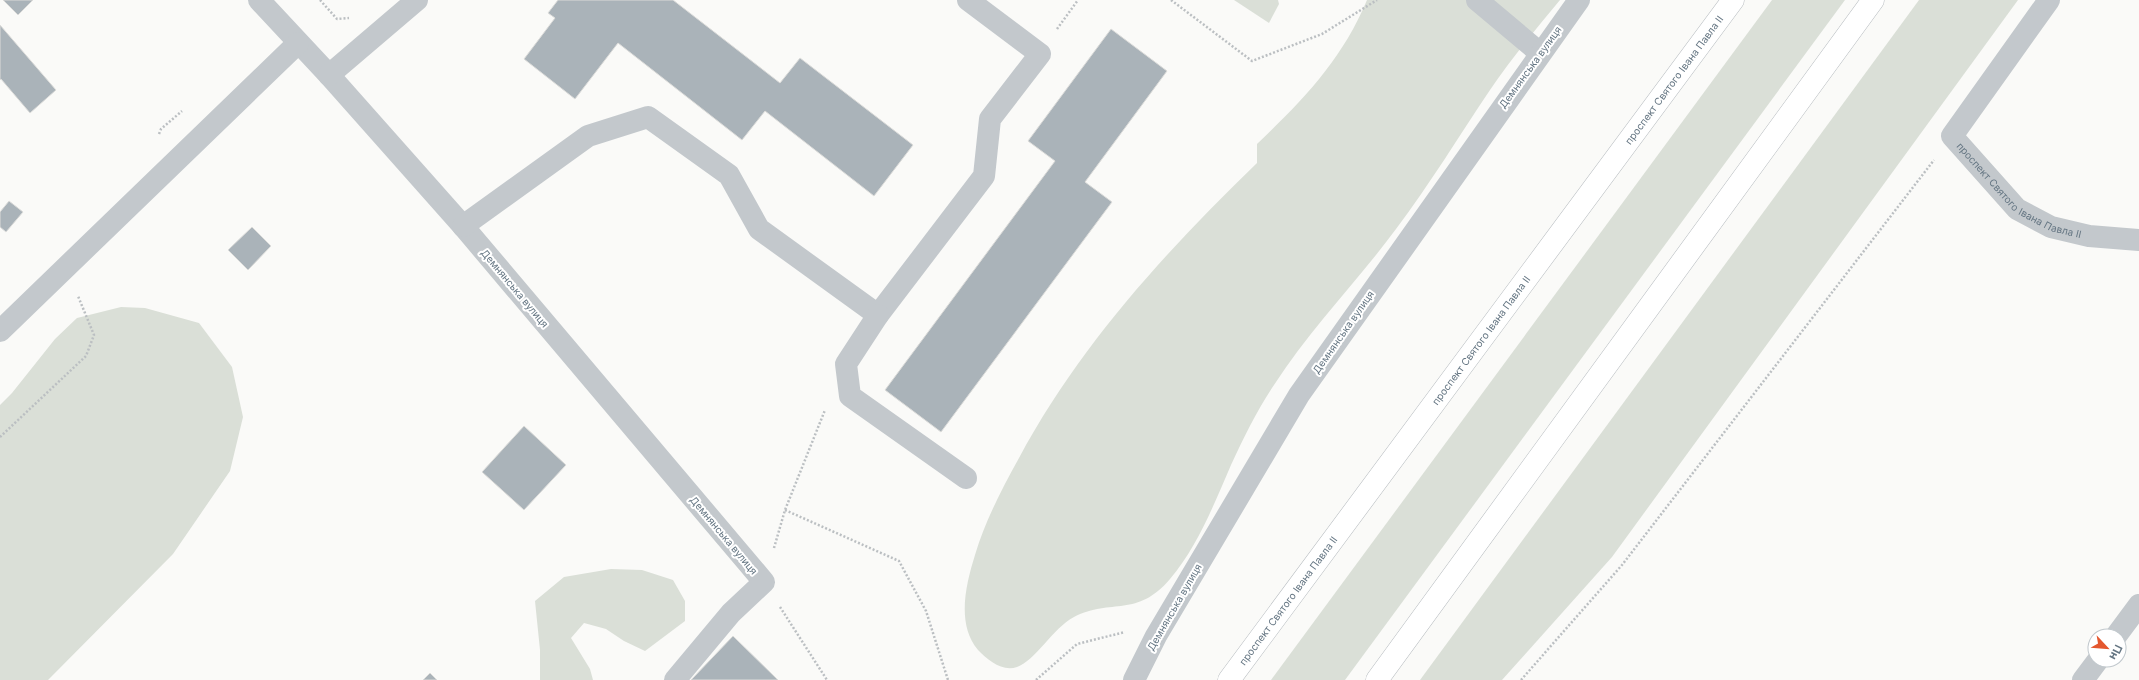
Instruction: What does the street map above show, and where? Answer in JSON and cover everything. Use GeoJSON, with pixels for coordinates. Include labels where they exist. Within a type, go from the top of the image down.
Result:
{"type":"FeatureCollection","features":[{"type":"Feature","properties":{"kind":"main road","name":"проспект Святого Івана Павла II"},"geometry":{"type":"LineString","coordinates":[[1229,680],[1733,0]]}},
{"type":"Feature","properties":{"kind":"main road"},"geometry":{"type":"LineString","coordinates":[[1377,680],[1873,0]]}},
{"type":"Feature","properties":{"kind":"street","name":"Демнянська вулиця"},"geometry":{"type":"LineString","coordinates":[[258,0],[329,75],[463,226],[764,582]]}},
{"type":"Feature","properties":{"kind":"street"},"geometry":{"type":"LineString","coordinates":[[329,75],[417,0]]}},
{"type":"Feature","properties":{"kind":"street"},"geometry":{"type":"LineString","coordinates":[[966,478],[850,396],[846,364],[878,315],[984,176],[990,119],[1040,54],[968,0]]}},
{"type":"Feature","properties":{"kind":"street"},"geometry":{"type":"LineString","coordinates":[[1477,0],[1540,53]]}},
{"type":"Feature","properties":{"kind":"street","name":"Демнянська вулиця"},"geometry":{"type":"LineString","coordinates":[[1134,680],[1156,636],[1299,395],[1579,0]]}},
{"type":"Feature","properties":{"kind":"street","name":"проспект Святого Івана Павла II"},"geometry":{"type":"LineString","coordinates":[[2049,0],[1952,136],[2017,209],[2051,227],[2089,236],[2139,240]]}},
{"type":"Feature","properties":{"kind":"street"},"geometry":{"type":"LineString","coordinates":[[0,331],[298,43]]}},
{"type":"Feature","properties":{"kind":"street"},"geometry":{"type":"LineString","coordinates":[[463,226],[588,136],[648,117],[729,176],[759,229],[878,315]]}},
{"type":"Feature","properties":{"kind":"street"},"geometry":{"type":"LineString","coordinates":[[675,680],[731,613],[764,582]]}},
{"type":"Feature","properties":{"kind":"street"},"geometry":{"type":"LineString","coordinates":[[2122,628],[2139,605]]}},
{"type":"Feature","properties":{"kind":"street"},"geometry":{"type":"LineString","coordinates":[[2083,680],[2092,668]]}},
{"type":"Feature","properties":{"kind":"path"},"geometry":{"type":"LineString","coordinates":[[320,0],[337,19],[351,18]]}},
{"type":"Feature","properties":{"kind":"path"},"geometry":{"type":"LineString","coordinates":[[1040,54],[1078,0]]}},
{"type":"Feature","properties":{"kind":"path"},"geometry":{"type":"LineString","coordinates":[[1171,0],[1252,61],[1322,34],[1377,0]]}},
{"type":"Feature","properties":{"kind":"path"},"geometry":{"type":"LineString","coordinates":[[1521,680],[1622,565],[1952,136]]}},
{"type":"Feature","properties":{"kind":"path"},"geometry":{"type":"LineString","coordinates":[[0,437],[86,356],[94,335],[66,266]]}},
{"type":"Feature","properties":{"kind":"path"},"geometry":{"type":"LineString","coordinates":[[826,406],[785,510],[900,561],[926,611],[948,680]]}},
{"type":"Feature","properties":{"kind":"path"},"geometry":{"type":"LineString","coordinates":[[764,582],[827,680]]}},
{"type":"Feature","properties":{"kind":"path"},"geometry":{"type":"LineString","coordinates":[[1036,680],[1077,644],[1122,632],[1156,636]]}},
{"type":"Feature","properties":{"kind":"shaded area"},"geometry":{"type":"Polygon","coordinates":[[[1234,0],[1278,0],[1279,4],[1269,23],[1234,0]]]}},
{"type":"Feature","properties":{"kind":"shaded area"},"geometry":{"type":"Polygon","coordinates":[[[1367,0],[1560,0],[1498,78],[1409,212],[1366,268],[1318,325],[1288,364],[1262,404],[1246,434],[1212,510],[1197,539],[1189,553],[1170,579],[1158,591],[1146,599],[1124,606],[1088,612],[1074,617],[1066,622],[1024,664],[1017,667],[1006,668],[996,664],[986,658],[971,640],[965,616],[966,591],[979,542],[1000,493],[1019,458],[1069,377],[1126,302],[1190,230],[1257,163],[1257,144],[1320,78],[1346,42],[1367,0]]]}},
{"type":"Feature","properties":{"kind":"shaded area"},"geometry":{"type":"Polygon","coordinates":[[[1772,0],[1845,0],[1345,680],[1271,680],[1772,0]]]}},
{"type":"Feature","properties":{"kind":"shaded area"},"geometry":{"type":"Polygon","coordinates":[[[1919,0],[2018,0],[1612,557],[1502,680],[1420,680],[1919,0]]]}},
{"type":"Feature","properties":{"kind":"shaded area"},"geometry":{"type":"Polygon","coordinates":[[[121,307],[145,308],[199,323],[232,367],[243,417],[230,471],[173,554],[48,680],[0,680],[0,405],[12,393],[55,339],[77,318],[121,307]]]}},
{"type":"Feature","properties":{"kind":"shaded area"},"geometry":{"type":"Polygon","coordinates":[[[611,569],[642,570],[673,580],[685,601],[685,621],[645,651],[624,641],[606,629],[584,623],[571,638],[590,669],[593,680],[540,680],[540,650],[535,601],[564,577],[611,569]]]}},
{"type":"Feature","properties":{"kind":"building"},"geometry":{"type":"Polygon","coordinates":[[[3,0],[33,0],[18,15],[3,0]]]}},
{"type":"Feature","properties":{"kind":"building"},"geometry":{"type":"Polygon","coordinates":[[[558,0],[673,0],[780,83],[800,58],[913,145],[874,196],[765,111],[742,140],[618,43],[575,99],[524,59],[555,18],[548,13],[558,0]]]}},
{"type":"Feature","properties":{"kind":"building"},"geometry":{"type":"Polygon","coordinates":[[[0,25],[56,90],[30,113],[1,79],[0,80],[0,25]]]}},
{"type":"Feature","properties":{"kind":"building"},"geometry":{"type":"Polygon","coordinates":[[[1111,29],[1167,71],[1085,182],[1112,202],[941,432],[885,390],[1055,161],[1028,141],[1111,29]]]}},
{"type":"Feature","properties":{"kind":"building"},"geometry":{"type":"Polygon","coordinates":[[[9,201],[23,212],[6,232],[0,227],[0,212],[9,201]]]}},
{"type":"Feature","properties":{"kind":"building"},"geometry":{"type":"Polygon","coordinates":[[[252,227],[271,246],[248,270],[228,250],[252,227]]]}},
{"type":"Feature","properties":{"kind":"building"},"geometry":{"type":"Polygon","coordinates":[[[524,426],[566,465],[524,510],[482,472],[524,426]]]}},
{"type":"Feature","properties":{"kind":"building"},"geometry":{"type":"Polygon","coordinates":[[[733,636],[778,680],[691,680],[733,636]]]}},
{"type":"Feature","properties":{"kind":"building"},"geometry":{"type":"Polygon","coordinates":[[[430,673],[437,680],[423,680],[430,673]]]}}]}
